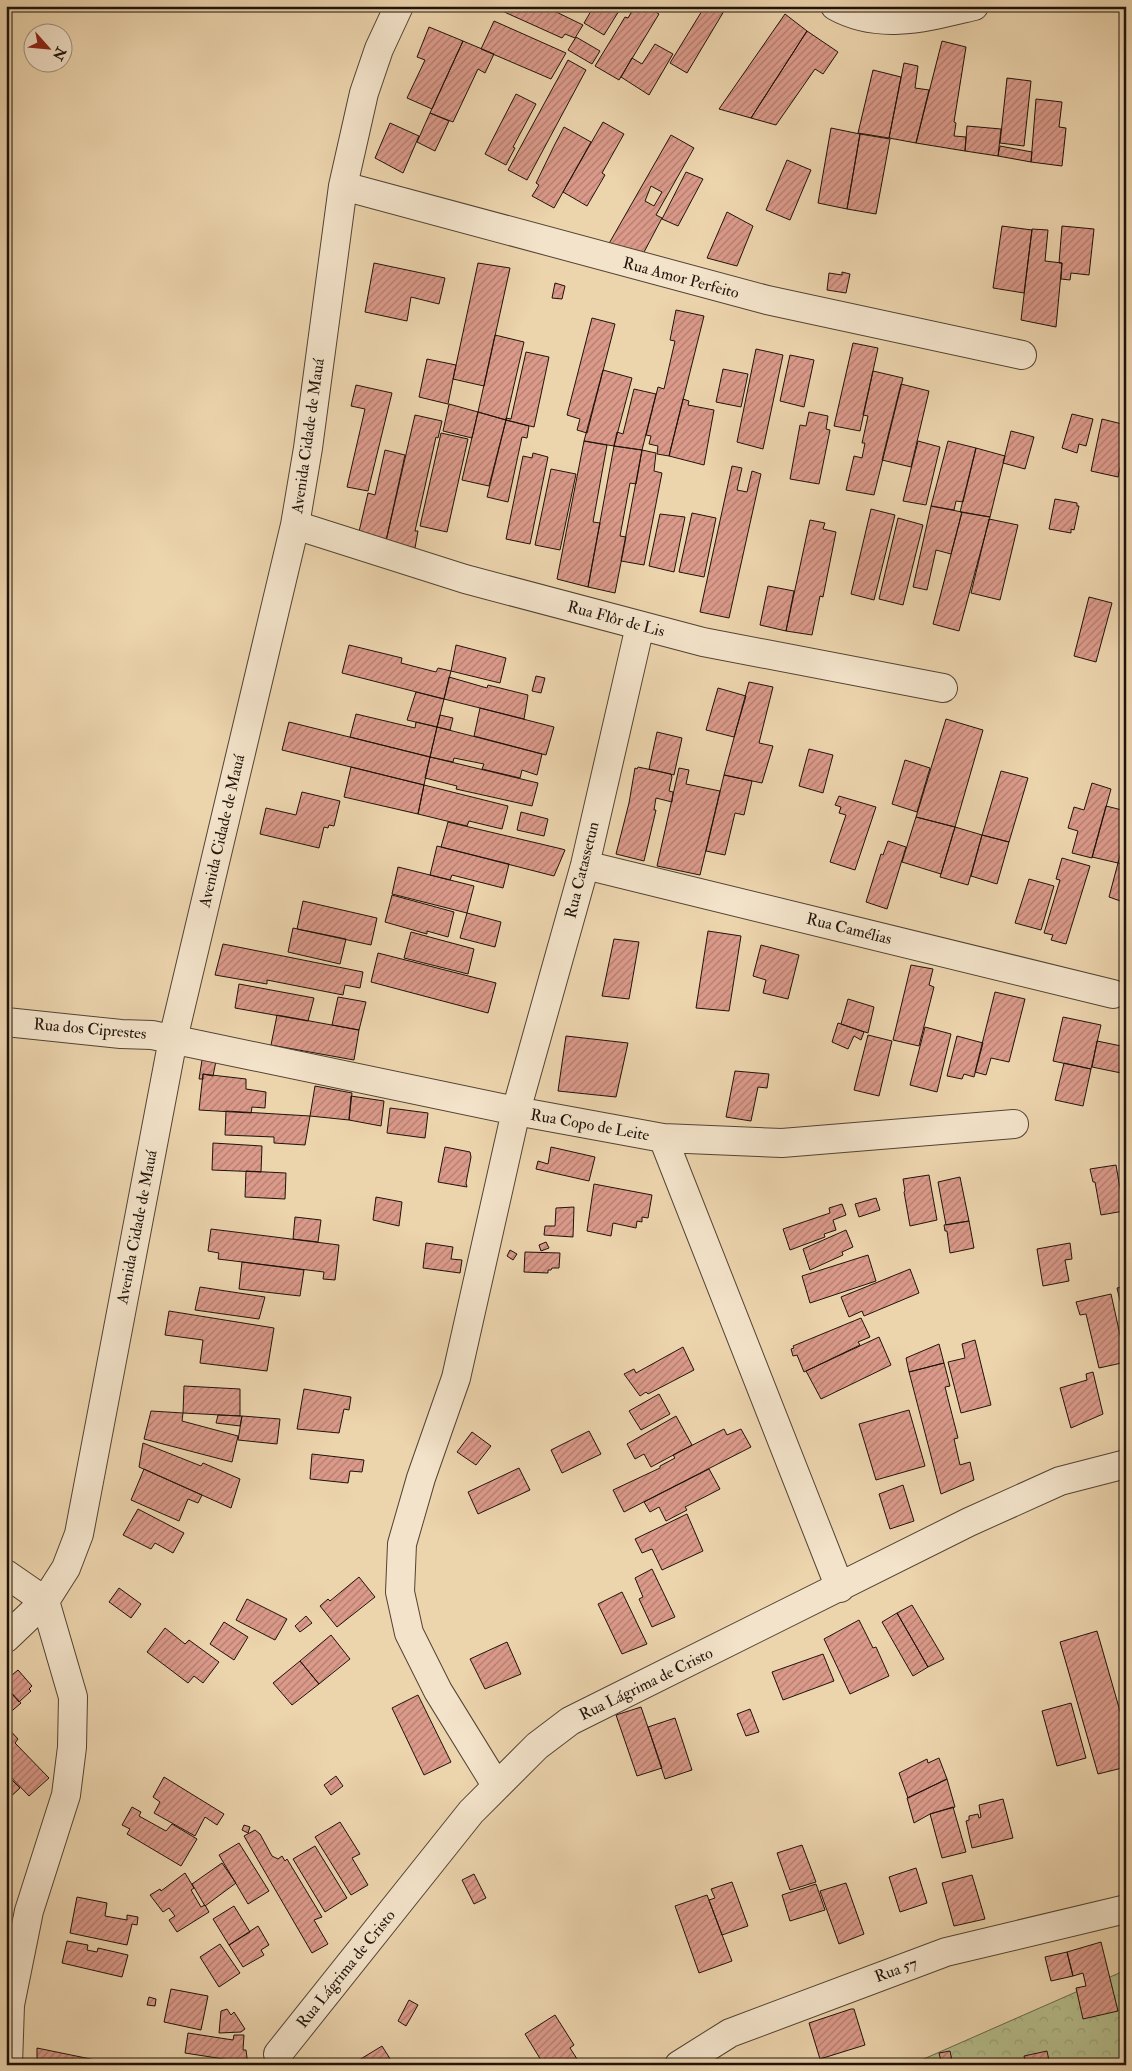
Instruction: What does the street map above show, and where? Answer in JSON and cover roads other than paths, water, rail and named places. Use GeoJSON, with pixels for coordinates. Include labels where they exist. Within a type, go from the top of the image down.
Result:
{"type":"FeatureCollection","features":[{"type":"Feature","properties":{"kind":"street","name":"Avenida Cidade de Mauá"},"geometry":{"type":"LineString","coordinates":[[6,1638],[45,1601],[66,1568],[79,1534],[173,1039],[295,525],[308,448],[343,186],[364,93],[379,49],[399,6]]}},
{"type":"Feature","properties":{"kind":"street"},"geometry":{"type":"LineString","coordinates":[[835,6],[865,18],[888,21],[916,19],[974,6]]}},
{"type":"Feature","properties":{"kind":"street","name":"Rua Amor Perfeito"},"geometry":{"type":"LineString","coordinates":[[343,186],[767,300],[1022,354]]}},
{"type":"Feature","properties":{"kind":"street","name":"Rua Flôr de Lis"},"geometry":{"type":"LineString","coordinates":[[295,525],[465,579],[703,642],[943,688]]}},
{"type":"Feature","properties":{"kind":"street","name":"Rua Catassetun"},"geometry":{"type":"LineString","coordinates":[[496,1785],[438,1691],[409,1633],[400,1592],[402,1544],[421,1478],[456,1378],[516,1111],[585,865],[640,626]]}},
{"type":"Feature","properties":{"kind":"street","name":"Rua Camélias"},"geometry":{"type":"LineString","coordinates":[[585,865],[1113,994]]}},
{"type":"Feature","properties":{"kind":"street","name":"Rua dos Ciprestes"},"geometry":{"type":"LineString","coordinates":[[6,1022],[121,1034],[152,1034],[173,1039]]}},
{"type":"Feature","properties":{"kind":"street","name":"Rua Copo de Leite"},"geometry":{"type":"LineString","coordinates":[[173,1039],[516,1111],[663,1138],[782,1143],[1014,1124]]}},
{"type":"Feature","properties":{"kind":"street"},"geometry":{"type":"LineString","coordinates":[[663,1138],[840,1588]]}},
{"type":"Feature","properties":{"kind":"street","name":"Rua Lágrima de Cristo"},"geometry":{"type":"LineString","coordinates":[[278,2054],[471,1812],[537,1746],[570,1721],[969,1522],[1060,1481],[1126,1464]]}},
{"type":"Feature","properties":{"kind":"street"},"geometry":{"type":"LineString","coordinates":[[6,1574],[45,1601],[73,1697],[72,1747],[66,1795],[29,1910],[10,2005],[8,2065]]}},
{"type":"Feature","properties":{"kind":"street","name":"Rua 57"},"geometry":{"type":"LineString","coordinates":[[679,2065],[730,2033],[946,1952],[1126,1909]]}}]}
